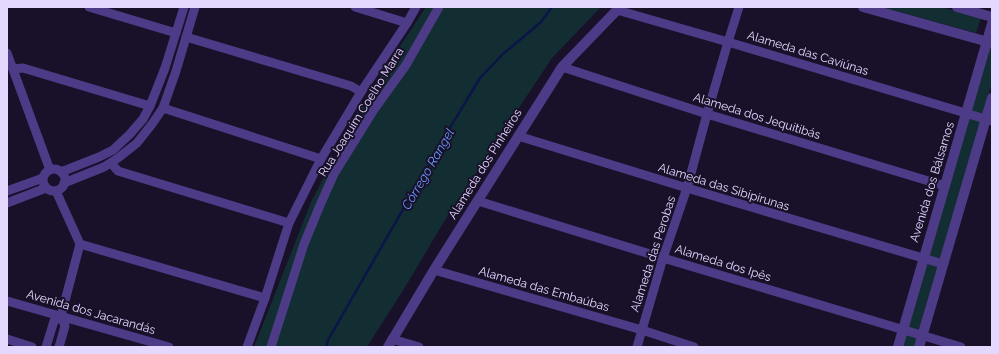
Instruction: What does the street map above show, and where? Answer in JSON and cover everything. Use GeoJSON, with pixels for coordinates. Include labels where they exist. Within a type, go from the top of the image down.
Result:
{"type":"FeatureCollection","features":[{"type":"Feature","properties":{"kind":"street"},"geometry":{"type":"LineString","coordinates":[[89,7],[176,33]]}},
{"type":"Feature","properties":{"kind":"street"},"geometry":{"type":"LineString","coordinates":[[61,172],[113,150],[143,119],[150,106],[165,68],[184,7]]}},
{"type":"Feature","properties":{"kind":"street"},"geometry":{"type":"LineString","coordinates":[[43,178],[46,188],[56,191],[63,186],[64,183],[104,167],[137,143],[163,108],[176,71],[195,7]]}},
{"type":"Feature","properties":{"kind":"street"},"geometry":{"type":"LineString","coordinates":[[355,7],[407,23]]}},
{"type":"Feature","properties":{"kind":"street","name":"Rua Joaquim Coelho Marra"},"geometry":{"type":"LineString","coordinates":[[247,347],[265,298],[289,223],[321,159],[361,92],[416,7]]}},
{"type":"Feature","properties":{"kind":"street","name":"Rua Joaquim Coelho Marra"},"geometry":{"type":"LineString","coordinates":[[271,347],[304,244],[334,174],[375,108],[406,65],[440,7]]}},
{"type":"Feature","properties":{"kind":"street","name":"Alameda das Perobas"},"geometry":{"type":"LineString","coordinates":[[637,347],[663,258],[687,188],[707,114],[739,7]]}},
{"type":"Feature","properties":{"kind":"street"},"geometry":{"type":"LineString","coordinates":[[863,7],[990,42]]}},
{"type":"Feature","properties":{"kind":"street"},"geometry":{"type":"LineString","coordinates":[[957,7],[992,17]]}},
{"type":"Feature","properties":{"kind":"street","name":"Alameda das Caviúnas"},"geometry":{"type":"LineString","coordinates":[[618,8],[989,120]]}},
{"type":"Feature","properties":{"kind":"street","name":"Alameda dos Pinheiros"},"geometry":{"type":"LineString","coordinates":[[390,343],[434,270],[562,67],[618,8]]}},
{"type":"Feature","properties":{"kind":"street","name":"Avenida dos Bálsamos"},"geometry":{"type":"LineString","coordinates":[[898,347],[966,113],[990,42],[992,24]]}},
{"type":"Feature","properties":{"kind":"street"},"geometry":{"type":"LineString","coordinates":[[186,36],[351,86],[361,92]]}},
{"type":"Feature","properties":{"kind":"street"},"geometry":{"type":"LineString","coordinates":[[7,53],[50,170]]}},
{"type":"Feature","properties":{"kind":"street","name":"Alameda dos Jequitibás"},"geometry":{"type":"LineString","coordinates":[[562,67],[707,114],[945,186]]}},
{"type":"Feature","properties":{"kind":"street"},"geometry":{"type":"LineString","coordinates":[[13,69],[23,68],[150,106]]}},
{"type":"Feature","properties":{"kind":"street"},"geometry":{"type":"LineString","coordinates":[[919,347],[943,264],[989,120],[992,98]]}},
{"type":"Feature","properties":{"kind":"street"},"geometry":{"type":"LineString","coordinates":[[163,108],[321,159]]}},
{"type":"Feature","properties":{"kind":"street","name":"Alameda das Sibipirunas"},"geometry":{"type":"LineString","coordinates":[[518,136],[943,264]]}},
{"type":"Feature","properties":{"kind":"street"},"geometry":{"type":"LineString","coordinates":[[111,162],[118,171],[289,223]]}},
{"type":"Feature","properties":{"kind":"street"},"geometry":{"type":"LineString","coordinates":[[7,192],[43,178],[44,175],[50,170],[54,169],[61,172],[64,183]]}},
{"type":"Feature","properties":{"kind":"street"},"geometry":{"type":"LineString","coordinates":[[7,203],[46,188]]}},
{"type":"Feature","properties":{"kind":"street"},"geometry":{"type":"LineString","coordinates":[[56,191],[80,244],[80,249],[61,316],[65,326],[59,347]]}},
{"type":"Feature","properties":{"kind":"street","name":"Alameda dos Ipês"},"geometry":{"type":"LineString","coordinates":[[478,201],[961,347]]}},
{"type":"Feature","properties":{"kind":"street"},"geometry":{"type":"LineString","coordinates":[[80,244],[265,298]]}},
{"type":"Feature","properties":{"kind":"street","name":"Alameda das Embaúbas"},"geometry":{"type":"LineString","coordinates":[[434,270],[642,330],[694,347]]}},
{"type":"Feature","properties":{"kind":"street","name":"Avenida dos Jacarandás"},"geometry":{"type":"LineString","coordinates":[[7,301],[169,347]]}},
{"type":"Feature","properties":{"kind":"street"},"geometry":{"type":"LineString","coordinates":[[46,347],[54,321],[61,316]]}},
{"type":"Feature","properties":{"kind":"street"},"geometry":{"type":"LineString","coordinates":[[7,339],[32,347]]}},
{"type":"Feature","properties":{"kind":"street"},"geometry":{"type":"LineString","coordinates":[[390,343],[419,347]]}},
{"type":"Feature","properties":{"kind":"green space"},"geometry":{"type":"Polygon","coordinates":[[[426,7],[601,7],[552,58],[445,220],[367,347],[254,347],[311,202],[361,105],[426,7]]]}},
{"type":"Feature","properties":{"kind":"green space"},"geometry":{"type":"Polygon","coordinates":[[[881,7],[941,7],[981,18],[976,33],[881,7]]]}},
{"type":"Feature","properties":{"kind":"green space"},"geometry":{"type":"Polygon","coordinates":[[[992,37],[992,83],[914,347],[901,347],[992,37]]]}},
{"type":"Feature","properties":{"kind":"waterway","name":"Córrego Rangel"},"geometry":{"type":"LineString","coordinates":[[326,347],[328,340],[480,78],[503,54],[541,22],[552,7]]}}]}
